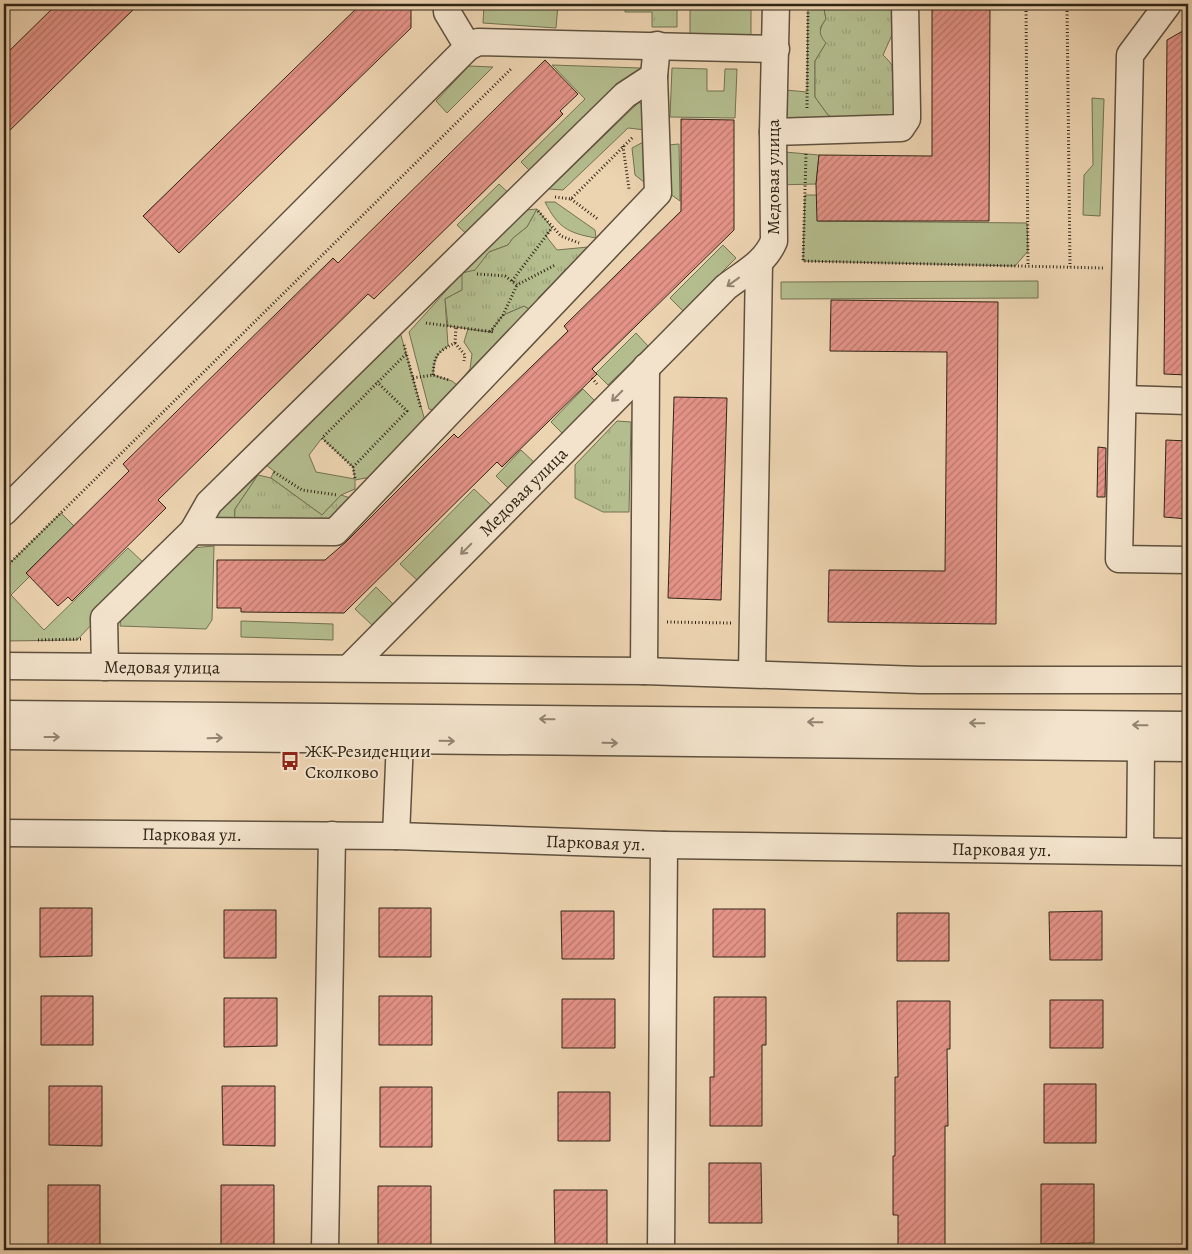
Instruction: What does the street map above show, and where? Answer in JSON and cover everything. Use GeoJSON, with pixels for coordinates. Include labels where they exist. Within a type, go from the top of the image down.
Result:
{"type":"FeatureCollection","features":[{"type":"Feature","properties":{"kind":"street"},"geometry":{"type":"LineString","coordinates":[[447,4],[447,12],[468,47]]}},
{"type":"Feature","properties":{"kind":"street","name":"Медовая улица"},"geometry":{"type":"LineString","coordinates":[[4,666],[349,668],[726,286],[764,257],[774,241],[773,132],[776,4]]}},
{"type":"Feature","properties":{"kind":"street"},"geometry":{"type":"LineString","coordinates":[[773,132],[901,128],[907,119],[905,4]]}},
{"type":"Feature","properties":{"kind":"street"},"geometry":{"type":"LineString","coordinates":[[1168,4],[1130,55],[1119,559],[1188,560]]}},
{"type":"Feature","properties":{"kind":"street"},"geometry":{"type":"LineString","coordinates":[[4,512],[468,47],[478,42],[776,48]]}},
{"type":"Feature","properties":{"kind":"street"},"geometry":{"type":"LineString","coordinates":[[193,531],[335,532],[364,490],[428,433],[521,336],[604,236],[658,192],[654,76],[657,45]]}},
{"type":"Feature","properties":{"kind":"street"},"geometry":{"type":"LineString","coordinates":[[105,667],[104,618],[193,531],[209,503],[625,95],[654,76]]}},
{"type":"Feature","properties":{"kind":"street"},"geometry":{"type":"LineString","coordinates":[[752,674],[764,257]]}},
{"type":"Feature","properties":{"kind":"street"},"geometry":{"type":"LineString","coordinates":[[644,671],[646,367]]}},
{"type":"Feature","properties":{"kind":"street"},"geometry":{"type":"LineString","coordinates":[[1123,399],[1188,401]]}},
{"type":"Feature","properties":{"kind":"street"},"geometry":{"type":"LineString","coordinates":[[349,668],[644,671],[920,680],[1188,680]]}},
{"type":"Feature","properties":{"kind":"street"},"geometry":{"type":"LineString","coordinates":[[4,714],[1188,725]]}},
{"type":"Feature","properties":{"kind":"street"},"geometry":{"type":"LineString","coordinates":[[4,736],[1188,748]]}},
{"type":"Feature","properties":{"kind":"street"},"geometry":{"type":"LineString","coordinates":[[396,836],[400,740]]}},
{"type":"Feature","properties":{"kind":"street"},"geometry":{"type":"LineString","coordinates":[[1140,851],[1141,748]]}},
{"type":"Feature","properties":{"kind":"street","name":"Парковая ул."},"geometry":{"type":"LineString","coordinates":[[4,833],[396,836],[664,845],[1188,852]]}},
{"type":"Feature","properties":{"kind":"street"},"geometry":{"type":"LineString","coordinates":[[325,1250],[332,836]]}},
{"type":"Feature","properties":{"kind":"street"},"geometry":{"type":"LineString","coordinates":[[661,1250],[664,845]]}},
{"type":"Feature","properties":{"kind":"path"},"geometry":{"type":"LineString","coordinates":[[1026,4],[1028,266]]}},
{"type":"Feature","properties":{"kind":"path"},"geometry":{"type":"LineString","coordinates":[[1067,4],[1070,267]]}},
{"type":"Feature","properties":{"kind":"path"},"geometry":{"type":"LineString","coordinates":[[15,641],[6,641],[8,565],[519,60],[524,43]]}},
{"type":"Feature","properties":{"kind":"path"},"geometry":{"type":"LineString","coordinates":[[571,200],[633,136],[656,135]]}},
{"type":"Feature","properties":{"kind":"path"},"geometry":{"type":"LineString","coordinates":[[624,146],[630,197]]}},
{"type":"Feature","properties":{"kind":"path"},"geometry":{"type":"LineString","coordinates":[[526,192],[571,200],[604,236],[588,247],[561,236],[544,220],[526,192]]}},
{"type":"Feature","properties":{"kind":"path"},"geometry":{"type":"LineString","coordinates":[[512,281],[552,228]]}},
{"type":"Feature","properties":{"kind":"path"},"geometry":{"type":"LineString","coordinates":[[803,260],[1125,268]]}},
{"type":"Feature","properties":{"kind":"path"},"geometry":{"type":"LineString","coordinates":[[490,332],[502,315],[517,285],[557,264]]}},
{"type":"Feature","properties":{"kind":"path"},"geometry":{"type":"LineString","coordinates":[[450,266],[462,273],[505,276],[517,285]]}},
{"type":"Feature","properties":{"kind":"path"},"geometry":{"type":"LineString","coordinates":[[428,433],[396,319],[521,336]]}},
{"type":"Feature","properties":{"kind":"path"},"geometry":{"type":"LineString","coordinates":[[456,327],[455,343],[465,355],[462,368]]}},
{"type":"Feature","properties":{"kind":"path"},"geometry":{"type":"LineString","coordinates":[[433,375],[434,363],[439,351],[455,343]]}},
{"type":"Feature","properties":{"kind":"path"},"geometry":{"type":"LineString","coordinates":[[257,456],[274,472],[302,490],[341,495],[364,490],[353,467],[322,438],[406,354]]}},
{"type":"Feature","properties":{"kind":"path"},"geometry":{"type":"LineString","coordinates":[[413,378],[433,375],[452,381],[466,394]]}},
{"type":"Feature","properties":{"kind":"path"},"geometry":{"type":"LineString","coordinates":[[353,467],[407,411],[377,382]]}},
{"type":"Feature","properties":{"kind":"path"},"geometry":{"type":"LineString","coordinates":[[664,622],[735,623]]}},
{"type":"Feature","properties":{"kind":"path"},"geometry":{"type":"LineString","coordinates":[[33,640],[104,639]]}},
{"type":"Feature","properties":{"kind":"green space"},"geometry":{"type":"Polygon","coordinates":[[[484,4],[558,4],[556,28],[483,23],[484,4]]]}},
{"type":"Feature","properties":{"kind":"green space"},"geometry":{"type":"Polygon","coordinates":[[[625,4],[677,4],[677,27],[652,27],[652,12],[625,12],[625,4]]]}},
{"type":"Feature","properties":{"kind":"green space"},"geometry":{"type":"Polygon","coordinates":[[[690,4],[751,4],[751,38],[690,37],[690,4]]]}},
{"type":"Feature","properties":{"kind":"green space"},"geometry":{"type":"Polygon","coordinates":[[[808,4],[823,4],[826,19],[820,28],[826,43],[815,61],[815,97],[828,115],[843,123],[806,131],[774,109],[774,89],[807,92],[808,4]]]}},
{"type":"Feature","properties":{"kind":"green space"},"geometry":{"type":"Polygon","coordinates":[[[823,4],[898,4],[893,15],[895,28],[883,55],[894,69],[899,83],[899,117],[843,123],[828,115],[815,97],[815,61],[826,43],[820,31],[826,19],[823,4]]]}},
{"type":"Feature","properties":{"kind":"green space"},"geometry":{"type":"Polygon","coordinates":[[[552,65],[640,68],[625,95],[539,180],[521,162],[585,99],[552,65]]]}},
{"type":"Feature","properties":{"kind":"green space"},"geometry":{"type":"Polygon","coordinates":[[[469,66],[493,67],[447,113],[436,101],[469,66]]]}},
{"type":"Feature","properties":{"kind":"green space"},"geometry":{"type":"Polygon","coordinates":[[[672,68],[707,69],[707,91],[724,91],[725,69],[737,69],[735,118],[670,117],[672,68]]]}},
{"type":"Feature","properties":{"kind":"green space"},"geometry":{"type":"Polygon","coordinates":[[[1092,98],[1104,99],[1100,216],[1083,215],[1084,175],[1093,165],[1092,98]]]}},
{"type":"Feature","properties":{"kind":"green space"},"geometry":{"type":"Polygon","coordinates":[[[639,102],[648,111],[646,130],[628,128],[563,190],[549,189],[639,102]]]}},
{"type":"Feature","properties":{"kind":"green space"},"geometry":{"type":"Polygon","coordinates":[[[649,139],[649,186],[635,175],[632,148],[649,139]]]}},
{"type":"Feature","properties":{"kind":"green space"},"geometry":{"type":"Polygon","coordinates":[[[679,144],[680,201],[666,191],[668,145],[679,144]]]}},
{"type":"Feature","properties":{"kind":"green space"},"geometry":{"type":"Polygon","coordinates":[[[773,151],[819,155],[816,184],[774,185],[773,151]]]}},
{"type":"Feature","properties":{"kind":"green space"},"geometry":{"type":"Polygon","coordinates":[[[499,184],[517,201],[475,242],[457,225],[499,184]]]}},
{"type":"Feature","properties":{"kind":"green space"},"geometry":{"type":"Polygon","coordinates":[[[805,195],[817,195],[818,221],[1027,223],[1028,251],[1015,266],[803,261],[805,195]]]}},
{"type":"Feature","properties":{"kind":"green space"},"geometry":{"type":"Polygon","coordinates":[[[545,202],[555,202],[595,230],[596,238],[578,234],[564,228],[554,217],[545,202]]]}},
{"type":"Feature","properties":{"kind":"green space"},"geometry":{"type":"Polygon","coordinates":[[[537,209],[527,227],[513,238],[508,245],[489,252],[462,290],[445,299],[448,346],[436,358],[433,375],[452,381],[457,385],[470,369],[472,354],[464,342],[468,329],[490,332],[503,315],[524,306],[541,316],[437,411],[429,409],[409,332],[462,273],[526,210],[537,209]]]}},
{"type":"Feature","properties":{"kind":"green space"},"geometry":{"type":"Polygon","coordinates":[[[537,209],[552,228],[546,236],[557,250],[588,247],[538,298],[541,316],[524,306],[503,315],[490,332],[448,326],[445,299],[462,290],[462,273],[475,270],[489,252],[508,245],[513,238],[527,227],[537,209]]]}},
{"type":"Feature","properties":{"kind":"green space"},"geometry":{"type":"Polygon","coordinates":[[[723,245],[736,258],[683,311],[670,298],[723,245]]]}},
{"type":"Feature","properties":{"kind":"green space"},"geometry":{"type":"Polygon","coordinates":[[[1038,281],[1038,298],[781,299],[781,282],[1038,281]]]}},
{"type":"Feature","properties":{"kind":"green space"},"geometry":{"type":"Polygon","coordinates":[[[400,332],[425,421],[371,477],[355,480],[355,489],[341,495],[322,515],[271,478],[274,471],[266,465],[400,332]],[[322,438],[309,455],[316,472],[355,479],[353,467],[322,438]]]}},
{"type":"Feature","properties":{"kind":"green space"},"geometry":{"type":"Polygon","coordinates":[[[636,333],[648,346],[608,385],[596,373],[636,333]]]}},
{"type":"Feature","properties":{"kind":"green space"},"geometry":{"type":"Polygon","coordinates":[[[583,389],[597,403],[565,436],[551,422],[583,389]]]}},
{"type":"Feature","properties":{"kind":"green space"},"geometry":{"type":"Polygon","coordinates":[[[617,421],[631,422],[629,512],[603,512],[575,498],[575,465],[617,421]]]}},
{"type":"Feature","properties":{"kind":"green space"},"geometry":{"type":"Polygon","coordinates":[[[521,450],[536,464],[510,490],[496,476],[521,450]]]}},
{"type":"Feature","properties":{"kind":"green space"},"geometry":{"type":"Polygon","coordinates":[[[258,475],[235,509],[234,531],[209,519],[258,475]]]}},
{"type":"Feature","properties":{"kind":"green space"},"geometry":{"type":"Polygon","coordinates":[[[258,475],[271,478],[322,515],[341,495],[363,502],[335,532],[234,531],[235,509],[258,475]]]}},
{"type":"Feature","properties":{"kind":"green space"},"geometry":{"type":"Polygon","coordinates":[[[474,489],[492,506],[418,581],[400,564],[474,489]]]}},
{"type":"Feature","properties":{"kind":"green space"},"geometry":{"type":"Polygon","coordinates":[[[61,513],[77,529],[11,595],[44,630],[128,548],[147,566],[77,640],[6,641],[8,565],[61,513]]]}},
{"type":"Feature","properties":{"kind":"green space"},"geometry":{"type":"Polygon","coordinates":[[[214,546],[212,620],[206,629],[120,626],[121,617],[191,548],[214,546]]]}},
{"type":"Feature","properties":{"kind":"green space"},"geometry":{"type":"Polygon","coordinates":[[[376,587],[394,605],[373,626],[355,609],[376,587]]]}},
{"type":"Feature","properties":{"kind":"green space"},"geometry":{"type":"Polygon","coordinates":[[[241,621],[333,624],[333,640],[241,637],[241,621]]]}},
{"type":"Feature","properties":{"kind":"building"},"geometry":{"type":"Polygon","coordinates":[[[57,4],[139,4],[4,136],[4,56],[57,4]]]}},
{"type":"Feature","properties":{"kind":"building"},"geometry":{"type":"Polygon","coordinates":[[[361,4],[411,4],[411,28],[179,253],[143,216],[361,4]]]}},
{"type":"Feature","properties":{"kind":"building"},"geometry":{"type":"Polygon","coordinates":[[[932,4],[990,4],[989,221],[817,221],[816,184],[819,155],[932,156],[932,4]]]}},
{"type":"Feature","properties":{"kind":"building"},"geometry":{"type":"Polygon","coordinates":[[[1188,28],[1188,375],[1164,374],[1167,40],[1188,28]]]}},
{"type":"Feature","properties":{"kind":"building"},"geometry":{"type":"Polygon","coordinates":[[[545,60],[578,94],[560,111],[563,114],[374,299],[368,294],[158,500],[166,508],[72,601],[68,597],[58,606],[26,573],[129,471],[123,464],[333,258],[338,263],[545,60]]]}},
{"type":"Feature","properties":{"kind":"building"},"geometry":{"type":"Polygon","coordinates":[[[681,119],[734,120],[734,230],[592,369],[597,374],[502,467],[497,462],[344,613],[241,612],[241,608],[217,608],[217,560],[325,560],[346,542],[454,434],[458,438],[568,331],[564,326],[681,211],[681,119]]]}},
{"type":"Feature","properties":{"kind":"building"},"geometry":{"type":"Polygon","coordinates":[[[831,300],[998,302],[996,624],[828,622],[829,570],[945,571],[947,352],[830,351],[831,300]]]}},
{"type":"Feature","properties":{"kind":"building"},"geometry":{"type":"Polygon","coordinates":[[[674,397],[727,398],[721,600],[668,598],[674,397]]]}},
{"type":"Feature","properties":{"kind":"building"},"geometry":{"type":"Polygon","coordinates":[[[1166,440],[1188,441],[1188,519],[1164,517],[1166,440]]]}},
{"type":"Feature","properties":{"kind":"building"},"geometry":{"type":"Polygon","coordinates":[[[1098,447],[1106,448],[1105,497],[1097,497],[1098,447]]]}},
{"type":"Feature","properties":{"kind":"building"},"geometry":{"type":"Polygon","coordinates":[[[40,908],[92,908],[92,956],[40,957],[40,908]]]}},
{"type":"Feature","properties":{"kind":"building"},"geometry":{"type":"Polygon","coordinates":[[[379,908],[431,908],[431,957],[379,957],[379,908]]]}},
{"type":"Feature","properties":{"kind":"building"},"geometry":{"type":"Polygon","coordinates":[[[713,909],[765,909],[765,957],[713,957],[713,909]]]}},
{"type":"Feature","properties":{"kind":"building"},"geometry":{"type":"Polygon","coordinates":[[[224,910],[276,910],[276,958],[224,958],[224,910]]]}},
{"type":"Feature","properties":{"kind":"building"},"geometry":{"type":"Polygon","coordinates":[[[561,911],[614,911],[614,959],[562,959],[561,911]]]}},
{"type":"Feature","properties":{"kind":"building"},"geometry":{"type":"Polygon","coordinates":[[[1102,911],[1102,960],[1050,960],[1049,912],[1102,911]]]}},
{"type":"Feature","properties":{"kind":"building"},"geometry":{"type":"Polygon","coordinates":[[[897,913],[949,913],[949,961],[897,961],[897,913]]]}},
{"type":"Feature","properties":{"kind":"building"},"geometry":{"type":"Polygon","coordinates":[[[41,996],[93,996],[93,1045],[41,1045],[41,996]]]}},
{"type":"Feature","properties":{"kind":"building"},"geometry":{"type":"Polygon","coordinates":[[[379,996],[432,996],[432,1045],[379,1045],[379,996]]]}},
{"type":"Feature","properties":{"kind":"building"},"geometry":{"type":"Polygon","coordinates":[[[714,997],[766,997],[766,1045],[762,1045],[762,1126],[710,1126],[710,1077],[714,1077],[714,997]]]}},
{"type":"Feature","properties":{"kind":"building"},"geometry":{"type":"Polygon","coordinates":[[[224,998],[277,998],[277,1046],[224,1047],[224,998]]]}},
{"type":"Feature","properties":{"kind":"building"},"geometry":{"type":"Polygon","coordinates":[[[562,999],[615,999],[615,1048],[562,1048],[562,999]]]}},
{"type":"Feature","properties":{"kind":"building"},"geometry":{"type":"Polygon","coordinates":[[[1050,1000],[1103,1000],[1103,1048],[1050,1048],[1050,1000]]]}},
{"type":"Feature","properties":{"kind":"building"},"geometry":{"type":"Polygon","coordinates":[[[897,1001],[950,1001],[950,1049],[947,1049],[948,1126],[945,1126],[945,1250],[898,1250],[898,1215],[893,1215],[895,1077],[898,1077],[897,1001]]]}},
{"type":"Feature","properties":{"kind":"building"},"geometry":{"type":"Polygon","coordinates":[[[1044,1084],[1096,1084],[1096,1143],[1044,1143],[1044,1084]]]}},
{"type":"Feature","properties":{"kind":"building"},"geometry":{"type":"Polygon","coordinates":[[[49,1086],[102,1086],[102,1146],[49,1145],[49,1086]]]}},
{"type":"Feature","properties":{"kind":"building"},"geometry":{"type":"Polygon","coordinates":[[[222,1086],[275,1086],[275,1146],[223,1145],[222,1086]]]}},
{"type":"Feature","properties":{"kind":"building"},"geometry":{"type":"Polygon","coordinates":[[[380,1087],[432,1087],[432,1147],[380,1147],[380,1087]]]}},
{"type":"Feature","properties":{"kind":"building"},"geometry":{"type":"Polygon","coordinates":[[[558,1092],[610,1092],[610,1141],[558,1141],[558,1092]]]}},
{"type":"Feature","properties":{"kind":"building"},"geometry":{"type":"Polygon","coordinates":[[[709,1163],[761,1163],[762,1223],[709,1223],[709,1163]]]}},
{"type":"Feature","properties":{"kind":"building"},"geometry":{"type":"Polygon","coordinates":[[[1041,1184],[1094,1184],[1094,1243],[1041,1244],[1041,1184]]]}},
{"type":"Feature","properties":{"kind":"building"},"geometry":{"type":"Polygon","coordinates":[[[48,1185],[100,1185],[100,1245],[48,1245],[48,1185]]]}},
{"type":"Feature","properties":{"kind":"building"},"geometry":{"type":"Polygon","coordinates":[[[221,1185],[274,1185],[274,1245],[221,1245],[221,1185]]]}},
{"type":"Feature","properties":{"kind":"building"},"geometry":{"type":"Polygon","coordinates":[[[378,1186],[431,1186],[431,1246],[378,1246],[378,1186]]]}},
{"type":"Feature","properties":{"kind":"building"},"geometry":{"type":"Polygon","coordinates":[[[554,1190],[607,1190],[607,1249],[555,1249],[554,1190]]]}},
{"type":"Feature","properties":{"kind":"place","name":"ЖК Резиденции Сколково"},"geometry":{"type":"Point","coordinates":[290,761]}}]}
